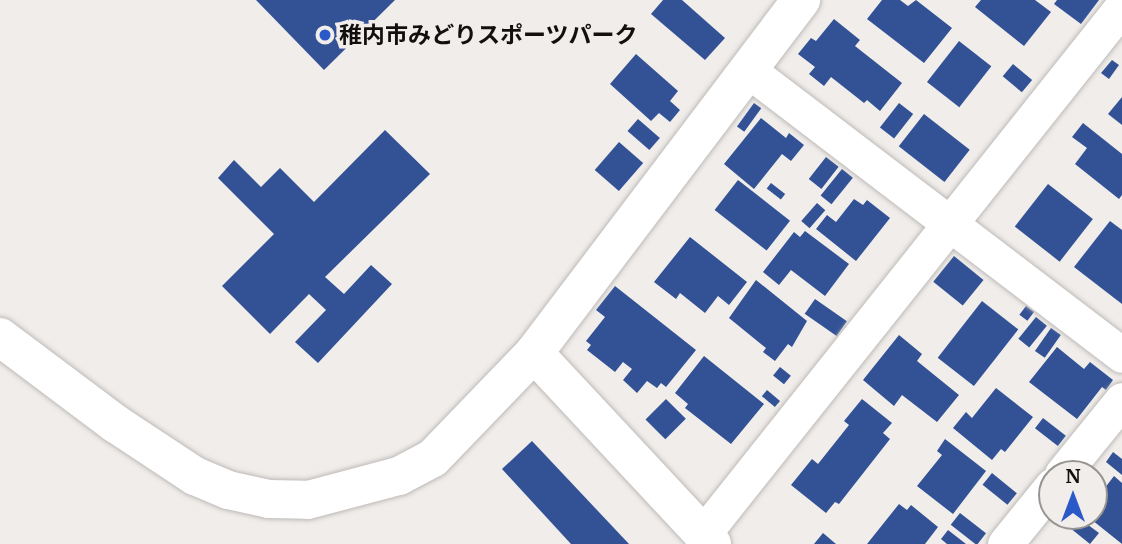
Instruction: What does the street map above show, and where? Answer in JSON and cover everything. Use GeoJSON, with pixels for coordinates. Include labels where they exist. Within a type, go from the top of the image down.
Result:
{"type":"FeatureCollection","features":[{"type":"Feature","properties":{"kind":"street"},"geometry":{"type":"LineString","coordinates":[[0,337],[116,424],[195,476],[228,490],[269,499],[308,500],[399,476],[433,458],[534,353],[801,0]]}},
{"type":"Feature","properties":{"kind":"street"},"geometry":{"type":"LineString","coordinates":[[534,353],[707,539],[1122,7]]}},
{"type":"Feature","properties":{"kind":"street"},"geometry":{"type":"LineString","coordinates":[[748,70],[949,226],[1122,355]]}},
{"type":"Feature","properties":{"kind":"street"},"geometry":{"type":"LineString","coordinates":[[1073,460],[1122,400]]}},
{"type":"Feature","properties":{"kind":"street"},"geometry":{"type":"LineString","coordinates":[[1005,544],[1038,503]]}},
{"type":"Feature","properties":{"kind":"building","name":"稚内市みどりスポーツパーク"},"geometry":{"type":"Polygon","coordinates":[[[256,0],[395,0],[324,70],[256,0]]]}},
{"type":"Feature","properties":{"kind":"building"},"geometry":{"type":"Polygon","coordinates":[[[663,0],[682,0],[725,38],[705,60],[651,14],[663,0]]]}},
{"type":"Feature","properties":{"kind":"building"},"geometry":{"type":"Polygon","coordinates":[[[882,0],[900,0],[908,6],[916,0],[952,28],[924,63],[867,19],[882,0]]]}},
{"type":"Feature","properties":{"kind":"building"},"geometry":{"type":"Polygon","coordinates":[[[981,0],[1035,0],[1051,12],[1024,46],[975,7],[981,0]]]}},
{"type":"Feature","properties":{"kind":"building"},"geometry":{"type":"Polygon","coordinates":[[[1057,0],[1099,0],[1081,24],[1054,4],[1057,0]]]}},
{"type":"Feature","properties":{"kind":"building"},"geometry":{"type":"Polygon","coordinates":[[[834,19],[860,40],[855,46],[902,83],[880,111],[867,100],[864,103],[831,77],[824,86],[809,74],[815,67],[798,54],[811,38],[816,41],[834,19]]]}},
{"type":"Feature","properties":{"kind":"building"},"geometry":{"type":"Polygon","coordinates":[[[959,41],[991,66],[959,107],[927,82],[959,41]]]}},
{"type":"Feature","properties":{"kind":"building"},"geometry":{"type":"Polygon","coordinates":[[[636,54],[678,91],[670,101],[680,110],[670,122],[659,113],[651,121],[610,84],[636,54]]]}},
{"type":"Feature","properties":{"kind":"building"},"geometry":{"type":"Polygon","coordinates":[[[1112,60],[1119,65],[1109,79],[1101,73],[1112,60]]]}},
{"type":"Feature","properties":{"kind":"building"},"geometry":{"type":"Polygon","coordinates":[[[1013,64],[1032,80],[1022,92],[1003,76],[1013,64]]]}},
{"type":"Feature","properties":{"kind":"building"},"geometry":{"type":"Polygon","coordinates":[[[1122,97],[1122,125],[1108,114],[1122,97]]]}},
{"type":"Feature","properties":{"kind":"building"},"geometry":{"type":"Polygon","coordinates":[[[754,103],[761,108],[744,132],[737,126],[754,103]]]}},
{"type":"Feature","properties":{"kind":"building"},"geometry":{"type":"Polygon","coordinates":[[[899,103],[913,114],[894,139],[880,127],[899,103]]]}},
{"type":"Feature","properties":{"kind":"building"},"geometry":{"type":"Polygon","coordinates":[[[924,114],[970,150],[944,182],[899,146],[924,114]]]}},
{"type":"Feature","properties":{"kind":"building"},"geometry":{"type":"Polygon","coordinates":[[[761,118],[786,138],[789,133],[804,145],[791,161],[782,154],[754,189],[724,164],[761,118]]]}},
{"type":"Feature","properties":{"kind":"building"},"geometry":{"type":"Polygon","coordinates":[[[638,119],[660,138],[649,150],[628,131],[638,119]]]}},
{"type":"Feature","properties":{"kind":"building"},"geometry":{"type":"Polygon","coordinates":[[[1083,123],[1122,154],[1122,195],[1119,199],[1075,164],[1087,148],[1072,137],[1083,123]]]}},
{"type":"Feature","properties":{"kind":"building"},"geometry":{"type":"Polygon","coordinates":[[[385,130],[430,174],[325,277],[344,294],[371,265],[392,284],[318,363],[295,342],[326,310],[309,294],[270,334],[222,286],[274,234],[218,178],[234,160],[261,187],[280,168],[314,202],[385,130]]]}},
{"type":"Feature","properties":{"kind":"building"},"geometry":{"type":"Polygon","coordinates":[[[619,142],[643,163],[619,191],[595,170],[619,142]]]}},
{"type":"Feature","properties":{"kind":"building"},"geometry":{"type":"Polygon","coordinates":[[[826,157],[839,167],[821,189],[809,179],[826,157]]]}},
{"type":"Feature","properties":{"kind":"building"},"geometry":{"type":"Polygon","coordinates":[[[842,169],[853,178],[831,204],[821,195],[842,169]]]}},
{"type":"Feature","properties":{"kind":"building"},"geometry":{"type":"Polygon","coordinates":[[[738,180],[790,221],[767,251],[715,210],[738,180]]]}},
{"type":"Feature","properties":{"kind":"building"},"geometry":{"type":"Polygon","coordinates":[[[771,183],[785,194],[781,200],[767,189],[771,183]]]}},
{"type":"Feature","properties":{"kind":"building"},"geometry":{"type":"Polygon","coordinates":[[[1048,184],[1093,219],[1060,262],[1015,227],[1048,184]]]}},
{"type":"Feature","properties":{"kind":"building"},"geometry":{"type":"Polygon","coordinates":[[[854,199],[863,205],[867,200],[890,218],[856,261],[816,229],[827,215],[836,222],[854,199]]]}},
{"type":"Feature","properties":{"kind":"building"},"geometry":{"type":"Polygon","coordinates":[[[817,203],[825,210],[810,228],[801,221],[817,203]]]}},
{"type":"Feature","properties":{"kind":"building"},"geometry":{"type":"Polygon","coordinates":[[[1110,221],[1122,230],[1122,304],[1074,267],[1110,221]]]}},
{"type":"Feature","properties":{"kind":"building"},"geometry":{"type":"Polygon","coordinates":[[[805,231],[849,264],[825,296],[791,270],[779,285],[763,272],[794,232],[800,237],[805,231]]]}},
{"type":"Feature","properties":{"kind":"building"},"geometry":{"type":"Polygon","coordinates":[[[690,237],[747,282],[729,305],[718,296],[705,313],[680,293],[676,299],[654,282],[690,237]]]}},
{"type":"Feature","properties":{"kind":"building"},"geometry":{"type":"Polygon","coordinates":[[[954,256],[984,280],[963,306],[933,282],[954,256]]]}},
{"type":"Feature","properties":{"kind":"building"},"geometry":{"type":"Polygon","coordinates":[[[756,280],[807,321],[792,347],[788,344],[775,361],[763,352],[766,348],[729,318],[756,280]]]}},
{"type":"Feature","properties":{"kind":"building"},"geometry":{"type":"Polygon","coordinates":[[[615,286],[696,350],[666,387],[661,383],[657,388],[647,381],[637,393],[623,380],[632,369],[623,362],[615,372],[587,350],[591,345],[586,341],[605,317],[596,310],[615,286]]]}},
{"type":"Feature","properties":{"kind":"building"},"geometry":{"type":"Polygon","coordinates":[[[815,299],[847,321],[837,336],[805,314],[815,299]]]}},
{"type":"Feature","properties":{"kind":"building"},"geometry":{"type":"Polygon","coordinates":[[[982,301],[1018,329],[974,386],[938,358],[982,301]]]}},
{"type":"Feature","properties":{"kind":"building"},"geometry":{"type":"Polygon","coordinates":[[[1026,306],[1034,312],[1027,321],[1019,315],[1026,306]]]}},
{"type":"Feature","properties":{"kind":"building"},"geometry":{"type":"Polygon","coordinates":[[[1036,317],[1047,326],[1029,348],[1018,339],[1036,317]]]}},
{"type":"Feature","properties":{"kind":"building"},"geometry":{"type":"Polygon","coordinates":[[[1051,328],[1061,335],[1045,358],[1035,351],[1051,328]]]}},
{"type":"Feature","properties":{"kind":"building"},"geometry":{"type":"Polygon","coordinates":[[[899,335],[922,354],[917,361],[959,395],[937,422],[902,395],[894,406],[863,380],[899,335]]]}},
{"type":"Feature","properties":{"kind":"building"},"geometry":{"type":"Polygon","coordinates":[[[1057,347],[1084,369],[1090,362],[1113,380],[1106,390],[1102,387],[1077,419],[1029,382],[1057,347]]]}},
{"type":"Feature","properties":{"kind":"building"},"geometry":{"type":"Polygon","coordinates":[[[704,356],[764,404],[731,444],[685,408],[688,404],[675,393],[704,356]]]}},
{"type":"Feature","properties":{"kind":"building"},"geometry":{"type":"Polygon","coordinates":[[[780,367],[791,376],[784,384],[773,376],[780,367]]]}},
{"type":"Feature","properties":{"kind":"building"},"geometry":{"type":"Polygon","coordinates":[[[996,388],[1033,417],[1005,452],[1001,449],[992,460],[953,428],[966,412],[972,418],[996,388]]]}},
{"type":"Feature","properties":{"kind":"building"},"geometry":{"type":"Polygon","coordinates":[[[767,390],[780,401],[775,407],[762,396],[767,390]]]}},
{"type":"Feature","properties":{"kind":"building"},"geometry":{"type":"Polygon","coordinates":[[[666,399],[686,419],[665,439],[645,420],[666,399]]]}},
{"type":"Feature","properties":{"kind":"building"},"geometry":{"type":"Polygon","coordinates":[[[862,399],[892,423],[883,433],[890,439],[839,504],[835,502],[826,513],[791,485],[812,459],[818,464],[849,425],[844,421],[862,399]]]}},
{"type":"Feature","properties":{"kind":"building"},"geometry":{"type":"Polygon","coordinates":[[[1043,418],[1066,436],[1058,446],[1035,428],[1043,418]]]}},
{"type":"Feature","properties":{"kind":"building"},"geometry":{"type":"Polygon","coordinates":[[[945,439],[986,471],[953,514],[917,486],[942,455],[937,451],[945,439]]]}},
{"type":"Feature","properties":{"kind":"building"},"geometry":{"type":"Polygon","coordinates":[[[532,441],[629,544],[571,544],[502,469],[532,441]]]}},
{"type":"Feature","properties":{"kind":"building"},"geometry":{"type":"Polygon","coordinates":[[[1113,452],[1122,459],[1122,475],[1108,464],[1113,452]]]}},
{"type":"Feature","properties":{"kind":"building"},"geometry":{"type":"Polygon","coordinates":[[[992,473],[1017,493],[1007,505],[983,485],[992,473]]]}},
{"type":"Feature","properties":{"kind":"building"},"geometry":{"type":"Polygon","coordinates":[[[1114,476],[1122,483],[1122,544],[1104,530],[1108,530],[1108,484],[1114,476]]]}},
{"type":"Feature","properties":{"kind":"building"},"geometry":{"type":"Polygon","coordinates":[[[899,504],[907,510],[911,505],[938,527],[925,544],[867,544],[899,504]]]}},
{"type":"Feature","properties":{"kind":"building"},"geometry":{"type":"Polygon","coordinates":[[[960,513],[986,533],[975,544],[951,525],[960,513]]]}},
{"type":"Feature","properties":{"kind":"building"},"geometry":{"type":"Polygon","coordinates":[[[948,530],[966,544],[947,544],[941,539],[948,530]]]}},
{"type":"Feature","properties":{"kind":"building"},"geometry":{"type":"Polygon","coordinates":[[[1073,530],[1095,530],[1099,533],[1090,544],[1073,530]]]}},
{"type":"Feature","properties":{"kind":"building"},"geometry":{"type":"Polygon","coordinates":[[[823,533],[836,544],[814,544],[823,533]]]}},
{"type":"Feature","properties":{"kind":"place","name":"稚内市みどりスポーツパーク"},"geometry":{"type":"Point","coordinates":[325,35]}}]}
